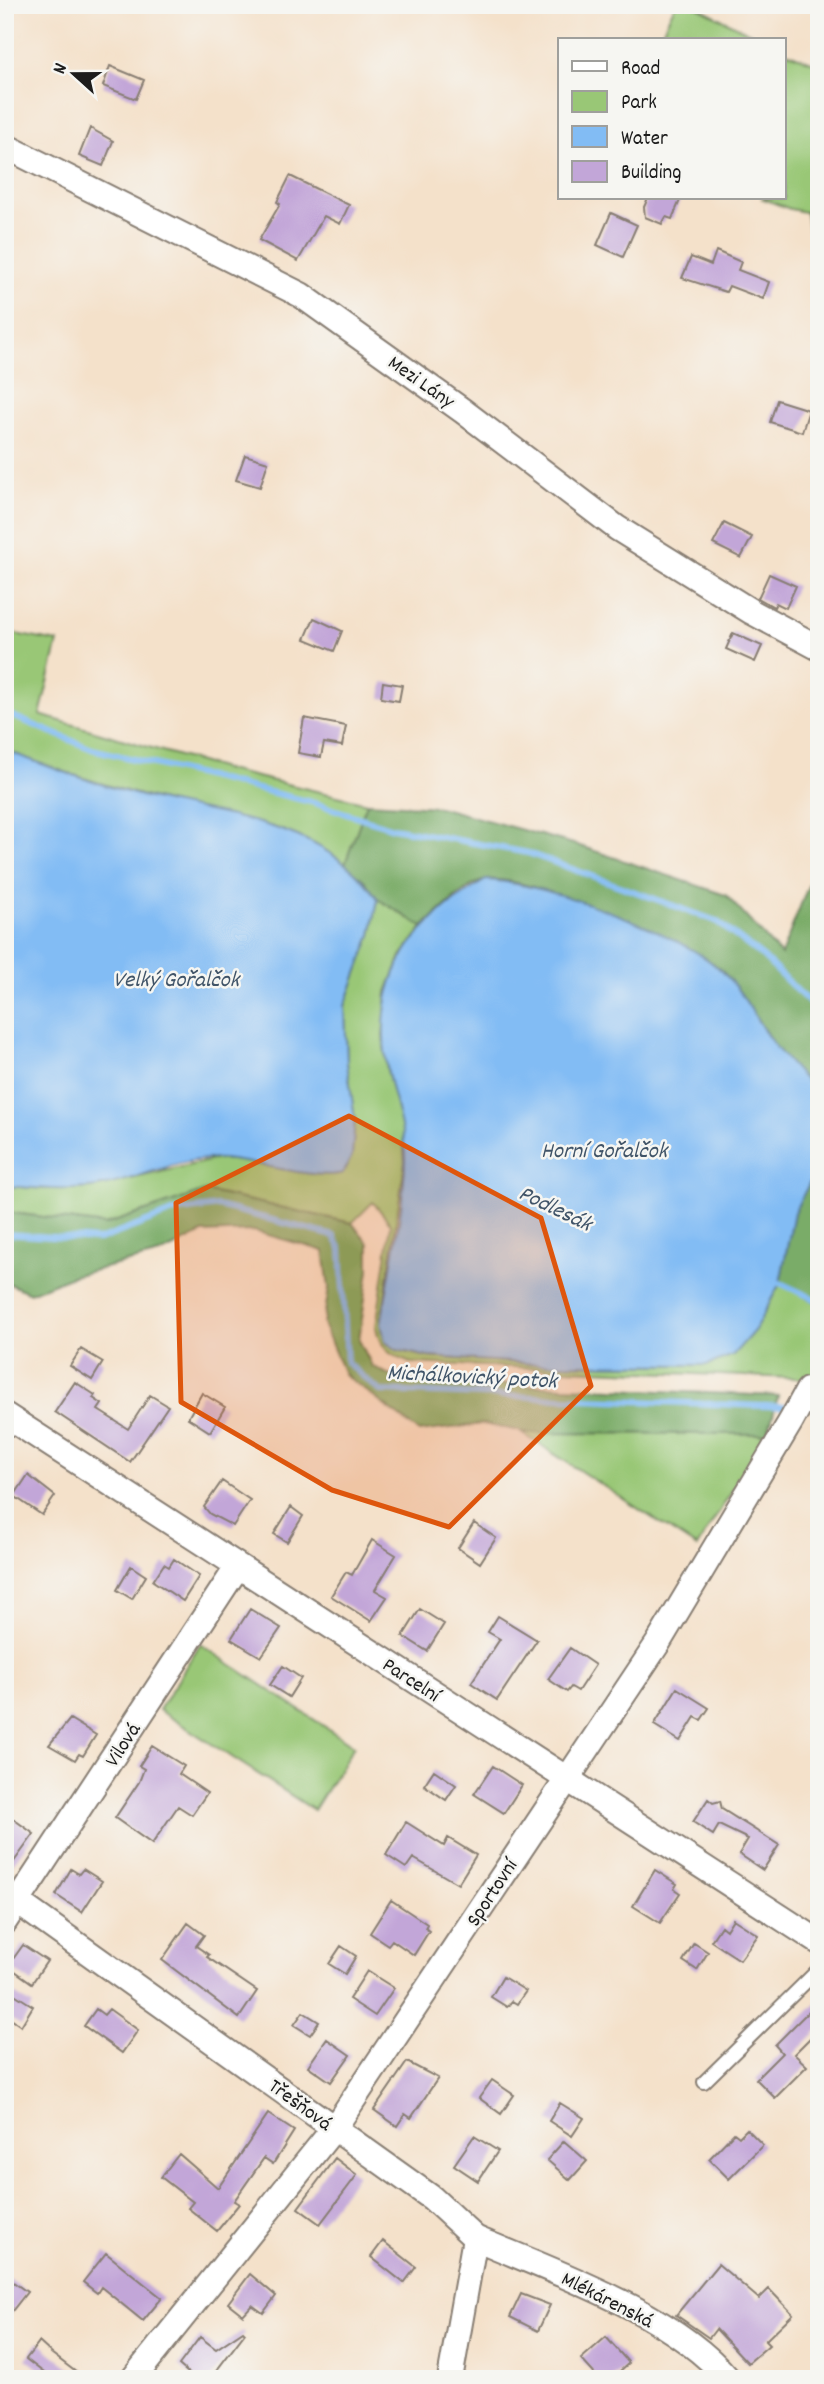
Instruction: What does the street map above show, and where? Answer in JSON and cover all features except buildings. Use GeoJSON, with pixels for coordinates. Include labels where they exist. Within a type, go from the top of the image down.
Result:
{"type":"FeatureCollection","features":[{"type":"Feature","properties":{"kind":"street","name":"Mezi Lány"},"geometry":{"type":"LineString","coordinates":[[5,146],[301,295],[470,416],[617,528],[752,612],[819,648]]}},
{"type":"Feature","properties":{"kind":"street","name":"Sportovní"},"geometry":{"type":"LineString","coordinates":[[133,2379],[335,2127],[658,1643],[804,1404]]}},
{"type":"Feature","properties":{"kind":"street","name":"Parcelní"},"geometry":{"type":"LineString","coordinates":[[5,1415],[819,1942]]}},
{"type":"Feature","properties":{"kind":"street","name":"Vilová"},"geometry":{"type":"LineString","coordinates":[[10,1906],[238,1566]]}},
{"type":"Feature","properties":{"kind":"street","name":"Třešňová"},"geometry":{"type":"LineString","coordinates":[[10,1906],[335,2127],[432,2199],[475,2238]]}},
{"type":"Feature","properties":{"kind":"street"},"geometry":{"type":"LineString","coordinates":[[450,2379],[475,2238]]}},
{"type":"Feature","properties":{"kind":"street","name":"Mlékárenská"},"geometry":{"type":"LineString","coordinates":[[475,2238],[631,2308],[701,2350],[728,2379]]}},
{"type":"Feature","properties":{"kind":"lane"},"geometry":{"type":"LineString","coordinates":[[704,2082],[819,1969]]}},
{"type":"Feature","properties":{"kind":"highlighted area"},"geometry":{"type":"Polygon","coordinates":[[[349,1116],[541,1218],[591,1386],[449,1527],[332,1490],[181,1402],[176,1203],[349,1116]]]}},
{"type":"Feature","properties":{"kind":"green space"},"geometry":{"type":"Polygon","coordinates":[[[675,5],[694,5],[760,38],[659,38],[675,5]]]}},
{"type":"Feature","properties":{"kind":"green space"},"geometry":{"type":"Polygon","coordinates":[[[786,52],[819,65],[819,215],[790,209],[766,200],[786,200],[786,52]]]}},
{"type":"Feature","properties":{"kind":"green space"},"geometry":{"type":"Polygon","coordinates":[[[806,212],[819,215],[819,292],[818,292],[806,212]]]}},
{"type":"Feature","properties":{"kind":"green space"},"geometry":{"type":"Polygon","coordinates":[[[5,632],[58,642],[40,715],[227,770],[367,803],[345,864],[324,849],[279,829],[120,789],[5,750],[5,632]]]}},
{"type":"Feature","properties":{"kind":"green space"},"geometry":{"type":"Polygon","coordinates":[[[367,803],[439,807],[577,845],[726,895],[781,955],[812,876],[819,881],[819,1095],[775,1046],[740,993],[720,969],[703,957],[644,927],[570,898],[506,881],[479,882],[453,899],[423,927],[378,899],[365,881],[345,864],[367,803]]]}},
{"type":"Feature","properties":{"kind":"green space"},"geometry":{"type":"Polygon","coordinates":[[[378,899],[423,927],[401,956],[387,992],[383,1036],[387,1070],[402,1120],[405,1162],[381,1324],[428,1357],[539,1364],[708,1365],[745,1342],[760,1322],[780,1283],[819,1304],[819,1379],[411,1363],[392,1355],[384,1347],[376,1327],[391,1224],[373,1202],[352,1223],[205,1191],[105,1225],[5,1212],[5,1186],[46,1189],[100,1186],[217,1159],[257,1162],[355,1120],[347,1063],[345,1006],[371,935],[378,899]]]}},
{"type":"Feature","properties":{"kind":"green space"},"geometry":{"type":"Polygon","coordinates":[[[819,1165],[819,1304],[780,1283],[794,1212],[819,1165]]]}},
{"type":"Feature","properties":{"kind":"green space"},"geometry":{"type":"Polygon","coordinates":[[[205,1191],[352,1223],[369,1243],[369,1270],[359,1340],[372,1366],[399,1380],[778,1396],[768,1434],[530,1433],[483,1424],[419,1432],[344,1374],[323,1324],[329,1288],[324,1251],[254,1231],[202,1233],[160,1254],[72,1276],[30,1293],[5,1282],[5,1212],[105,1225],[205,1191]]]}},
{"type":"Feature","properties":{"kind":"green space"},"geometry":{"type":"Polygon","coordinates":[[[522,1433],[530,1433],[768,1434],[697,1547],[522,1433]]]}},
{"type":"Feature","properties":{"kind":"green space"},"geometry":{"type":"Polygon","coordinates":[[[200,1644],[354,1746],[314,1810],[159,1710],[200,1644]]]}},
{"type":"Feature","properties":{"kind":"water","name":"Velký Gořalčok"},"geometry":{"type":"Polygon","coordinates":[[[5,750],[122,791],[252,821],[309,841],[358,875],[378,899],[371,935],[345,1006],[347,1063],[355,1120],[352,1156],[343,1173],[317,1174],[208,1159],[177,1164],[90,1188],[5,1186],[5,750]]]}},
{"type":"Feature","properties":{"kind":"water","name":"Horní Gořalčok"},"geometry":{"type":"Polygon","coordinates":[[[486,880],[540,889],[608,911],[673,939],[700,954],[734,984],[775,1046],[819,1095],[819,1165],[794,1212],[780,1283],[755,1330],[733,1355],[708,1365],[539,1364],[428,1357],[397,1350],[385,1342],[381,1324],[399,1221],[405,1160],[403,1136],[387,1067],[384,1035],[386,1006],[392,980],[403,956],[418,935],[437,915],[486,880]]]}},
{"type":"Feature","properties":{"kind":"waterway"},"geometry":{"type":"LineString","coordinates":[[5,713],[92,749],[311,802],[393,828],[528,853],[716,921],[763,957],[819,1012]]}},
{"type":"Feature","properties":{"kind":"waterway","name":"Michálkovický potok"},"geometry":{"type":"LineString","coordinates":[[5,1234],[99,1240],[173,1212],[218,1206],[334,1236],[341,1249],[347,1363],[380,1391],[792,1407]]}},
{"type":"Feature","properties":{"kind":"waterway","name":"Podlesák"},"geometry":{"type":"LineString","coordinates":[[772,1283],[780,1283],[819,1301]]}}]}
